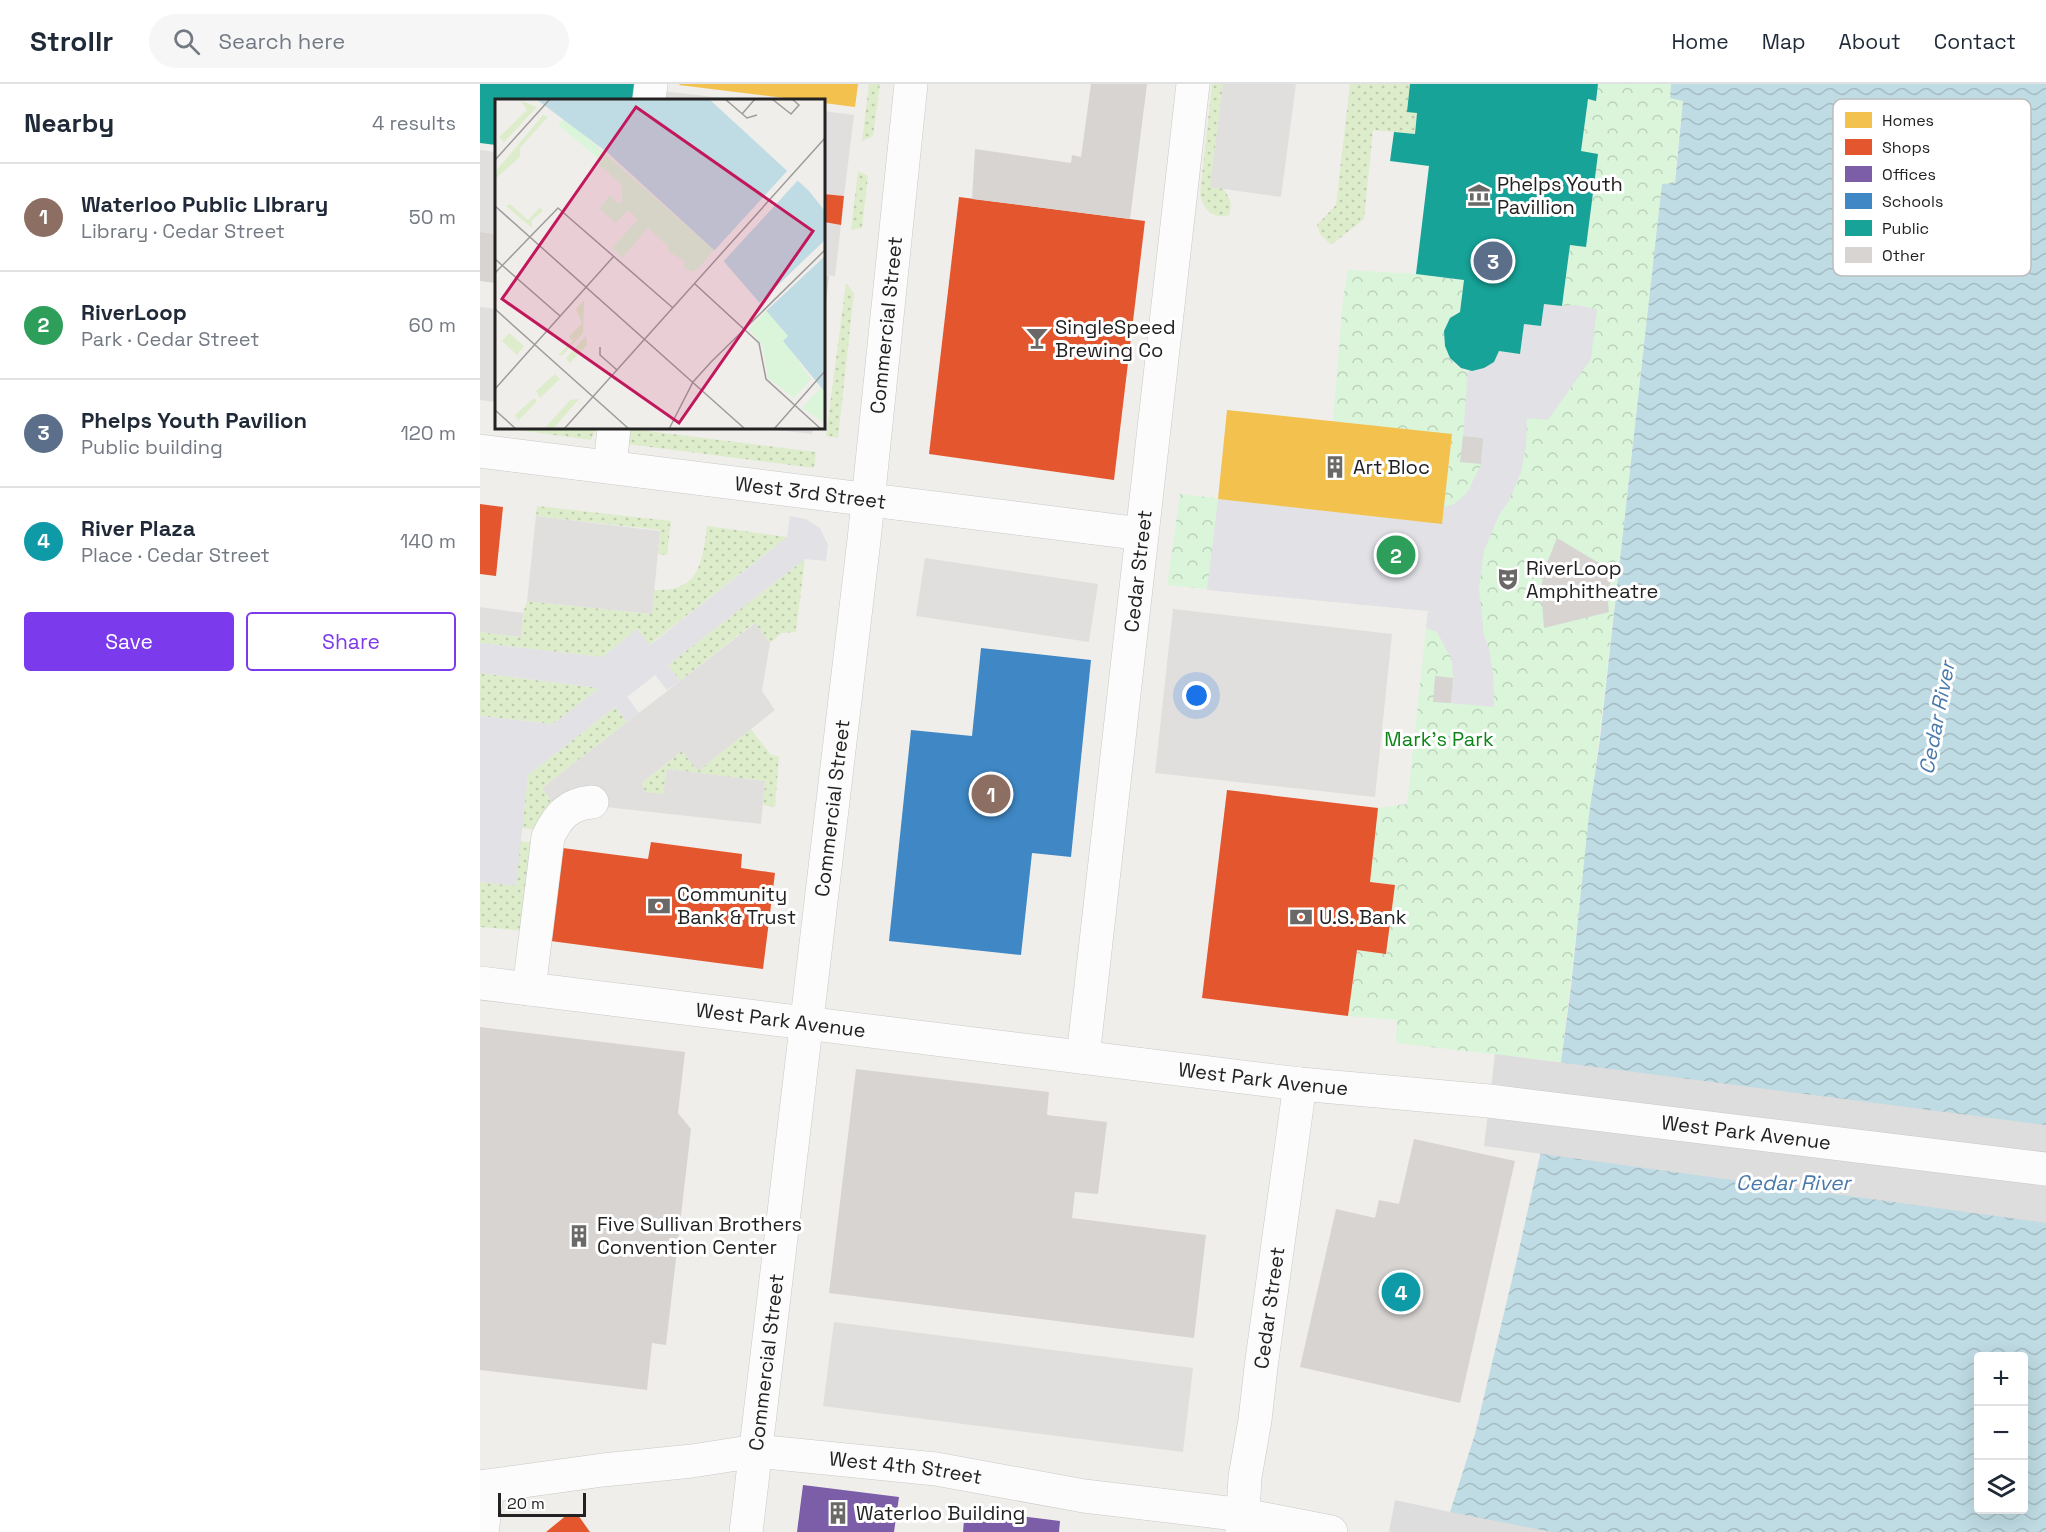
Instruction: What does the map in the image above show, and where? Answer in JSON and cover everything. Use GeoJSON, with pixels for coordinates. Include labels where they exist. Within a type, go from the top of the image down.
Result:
{"type":"FeatureCollection","features":[{"type":"Feature","properties":{"kind":"street"},"geometry":{"type":"LineString","coordinates":[[649,99],[651,84]]}},
{"type":"Feature","properties":{"kind":"street","name":"Commercial Street"},"geometry":{"type":"LineString","coordinates":[[746,1532],[868,500],[911,84]]}},
{"type":"Feature","properties":{"kind":"street","name":"Cedar Street"},"geometry":{"type":"LineString","coordinates":[[1083,1057],[1193,84]]}},
{"type":"Feature","properties":{"kind":"street"},"geometry":{"type":"LineString","coordinates":[[610,467],[614,429]]}},
{"type":"Feature","properties":{"kind":"street","name":"West 3rd Street"},"geometry":{"type":"LineString","coordinates":[[480,451],[1142,534]]}},
{"type":"Feature","properties":{"kind":"street"},"geometry":{"type":"LineString","coordinates":[[529,988],[549,837],[557,819],[564,813],[581,803],[592,802]]}},
{"type":"Feature","properties":{"kind":"street","name":"West Park Avenue"},"geometry":{"type":"LineString","coordinates":[[480,982],[1300,1084],[1490,1101],[2046,1169]]}},
{"type":"Feature","properties":{"kind":"street","name":"Cedar Street"},"geometry":{"type":"LineString","coordinates":[[1243,1524],[1245,1477],[1255,1420],[1300,1084]]}},
{"type":"Feature","properties":{"kind":"street","name":"West 4th Street"},"geometry":{"type":"LineString","coordinates":[[484,1487],[756,1451],[936,1469],[1243,1524],[1331,1532]]}},
{"type":"Feature","properties":{"kind":"street"},"geometry":{"type":"LineString","coordinates":[[482,1532],[484,1487]]}},
{"type":"Feature","properties":{"kind":"green space"},"geometry":{"type":"Polygon","coordinates":[[[869,84],[880,84],[873,136],[862,141],[869,84]]]}},
{"type":"Feature","properties":{"kind":"green space"},"geometry":{"type":"Polygon","coordinates":[[[1212,84],[1223,84],[1212,175],[1231,204],[1229,215],[1223,216],[1214,215],[1206,209],[1200,194],[1212,84]]]}},
{"type":"Feature","properties":{"kind":"green space"},"geometry":{"type":"Polygon","coordinates":[[[1350,84],[1410,84],[1417,113],[1415,134],[1373,130],[1364,219],[1331,245],[1320,234],[1317,225],[1336,205],[1350,84]]]}},
{"type":"Feature","properties":{"kind":"green space","name":"Mark's Park"},"geometry":{"type":"Polygon","coordinates":[[[1598,84],[1671,84],[1670,98],[1683,101],[1674,184],[1662,184],[1561,1062],[1396,1043],[1397,1020],[1348,1016],[1357,950],[1387,953],[1395,885],[1370,882],[1378,808],[1407,804],[1428,611],[1167,585],[1180,494],[1442,524],[1452,435],[1333,421],[1343,299],[1348,270],[1416,274],[1464,280],[1460,312],[1450,319],[1445,335],[1448,353],[1457,367],[1472,371],[1494,362],[1499,351],[1520,354],[1524,324],[1541,326],[1544,304],[1562,306],[1570,245],[1586,247],[1598,154],[1581,151],[1588,99],[1596,100],[1598,84]]]}},
{"type":"Feature","properties":{"kind":"green space"},"geometry":{"type":"Polygon","coordinates":[[[858,171],[868,176],[862,228],[851,230],[858,171]]]}},
{"type":"Feature","properties":{"kind":"green space"},"geometry":{"type":"Polygon","coordinates":[[[846,283],[854,293],[838,438],[826,436],[846,283]]]}},
{"type":"Feature","properties":{"kind":"green space"},"geometry":{"type":"Polygon","coordinates":[[[510,429],[596,429],[591,440],[510,429]]]}},
{"type":"Feature","properties":{"kind":"green space"},"geometry":{"type":"Polygon","coordinates":[[[624,429],[816,452],[814,468],[627,444],[624,429]]]}},
{"type":"Feature","properties":{"kind":"green space"},"geometry":{"type":"Polygon","coordinates":[[[537,506],[671,521],[667,555],[658,554],[660,530],[536,516],[537,506]]]}},
{"type":"Feature","properties":{"kind":"green space"},"geometry":{"type":"Polygon","coordinates":[[[707,526],[787,537],[649,645],[637,629],[602,657],[480,643],[480,632],[521,637],[523,613],[527,601],[652,614],[654,590],[681,586],[696,573],[703,552],[707,526]]]}},
{"type":"Feature","properties":{"kind":"green space"},"geometry":{"type":"Polygon","coordinates":[[[805,559],[796,632],[782,633],[770,643],[754,623],[680,681],[668,665],[805,559]]]}},
{"type":"Feature","properties":{"kind":"green space"},"geometry":{"type":"Polygon","coordinates":[[[480,673],[599,688],[553,724],[480,716],[480,673]]]}},
{"type":"Feature","properties":{"kind":"green space"},"geometry":{"type":"Polygon","coordinates":[[[615,707],[627,722],[542,788],[551,801],[547,831],[522,828],[528,775],[615,707]]]}},
{"type":"Feature","properties":{"kind":"green space"},"geometry":{"type":"Polygon","coordinates":[[[751,729],[771,755],[779,756],[775,807],[763,805],[765,781],[667,769],[663,795],[646,792],[642,786],[644,781],[682,751],[698,771],[751,729]]]}},
{"type":"Feature","properties":{"kind":"green space"},"geometry":{"type":"Polygon","coordinates":[[[520,841],[535,843],[526,931],[480,927],[480,882],[516,886],[520,841]]]}},
{"type":"Feature","properties":{"kind":"shaded area"},"geometry":{"type":"Polygon","coordinates":[[[1223,84],[1296,84],[1281,197],[1210,187],[1223,84]]]}},
{"type":"Feature","properties":{"kind":"shaded area"},"geometry":{"type":"Polygon","coordinates":[[[664,91],[730,99],[663,99],[664,91]]]}},
{"type":"Feature","properties":{"kind":"shaded area"},"geometry":{"type":"Polygon","coordinates":[[[825,111],[854,115],[844,196],[825,194],[825,111]]]}},
{"type":"Feature","properties":{"kind":"shaded area"},"geometry":{"type":"Polygon","coordinates":[[[480,150],[495,152],[495,234],[480,232],[480,150]]]}},
{"type":"Feature","properties":{"kind":"shaded area"},"geometry":{"type":"Polygon","coordinates":[[[825,222],[841,225],[835,276],[825,275],[825,222]]]}},
{"type":"Feature","properties":{"kind":"shaded area"},"geometry":{"type":"Polygon","coordinates":[[[1544,304],[1575,305],[1597,309],[1591,359],[1548,420],[1527,418],[1526,447],[1521,472],[1484,551],[1479,589],[1484,635],[1493,673],[1494,707],[1451,703],[1452,660],[1437,632],[1426,628],[1428,611],[1207,590],[1218,499],[1442,524],[1444,507],[1454,504],[1467,493],[1481,464],[1483,438],[1463,436],[1468,371],[1494,362],[1499,351],[1520,354],[1524,324],[1541,326],[1544,304]]]}},
{"type":"Feature","properties":{"kind":"shaded area"},"geometry":{"type":"Polygon","coordinates":[[[480,307],[495,309],[495,402],[480,400],[480,307]]]}},
{"type":"Feature","properties":{"kind":"shaded area"},"geometry":{"type":"Polygon","coordinates":[[[769,429],[813,429],[812,434],[769,429]]]}},
{"type":"Feature","properties":{"kind":"shaded area"},"geometry":{"type":"Polygon","coordinates":[[[536,516],[660,531],[652,614],[527,601],[536,516]]]}},
{"type":"Feature","properties":{"kind":"shaded area"},"geometry":{"type":"Polygon","coordinates":[[[790,516],[806,519],[820,528],[828,545],[826,561],[805,559],[668,665],[680,681],[667,690],[655,675],[627,697],[639,713],[627,722],[615,707],[528,775],[516,886],[480,882],[480,716],[553,724],[599,688],[480,673],[480,643],[602,657],[637,629],[650,645],[787,537],[790,516]]]}},
{"type":"Feature","properties":{"kind":"shaded area"},"geometry":{"type":"Polygon","coordinates":[[[925,558],[1098,584],[1089,642],[916,616],[925,558]]]}},
{"type":"Feature","properties":{"kind":"shaded area"},"geometry":{"type":"Polygon","coordinates":[[[480,607],[523,613],[521,637],[480,632],[480,607]]]}},
{"type":"Feature","properties":{"kind":"shaded area"},"geometry":{"type":"Polygon","coordinates":[[[1173,609],[1392,634],[1375,797],[1155,773],[1173,609]]]}},
{"type":"Feature","properties":{"kind":"shaded area"},"geometry":{"type":"Polygon","coordinates":[[[755,623],[770,643],[762,691],[775,710],[698,771],[682,751],[644,781],[642,786],[646,792],[663,794],[667,769],[765,781],[761,824],[551,801],[542,788],[755,623]]]}},
{"type":"Feature","properties":{"kind":"shaded area"},"geometry":{"type":"Polygon","coordinates":[[[834,1322],[1193,1368],[1183,1452],[823,1406],[834,1322]]]}},
{"type":"Feature","properties":{"kind":"water","name":"Cedar River"},"geometry":{"type":"Polygon","coordinates":[[[1671,84],[2046,84],[2046,1532],[1447,1532],[1450,1512],[1475,1434],[1561,1062],[1589,815],[1600,739],[1662,184],[1675,183],[1683,101],[1670,98],[1671,84]]]}},
{"type":"Feature","properties":{"kind":"pier"},"geometry":{"type":"Polygon","coordinates":[[[1495,1054],[2046,1125],[2046,1223],[1484,1146],[1495,1054]]]}},
{"type":"Feature","properties":{"kind":"pier"},"geometry":{"type":"Polygon","coordinates":[[[1395,1500],[1450,1512],[1552,1532],[1389,1532],[1395,1500]]]}},
{"type":"Feature","properties":{"kind":"building: Homes"},"geometry":{"type":"Polygon","coordinates":[[[858,84],[855,107],[825,103],[825,99],[793,99],[679,85],[858,84]]]}},
{"type":"Feature","properties":{"kind":"building: Homes","name":"Art Bloc"},"geometry":{"type":"Polygon","coordinates":[[[1227,410],[1452,434],[1442,524],[1218,499],[1227,410]]]}},
{"type":"Feature","properties":{"kind":"building: Shops"},"geometry":{"type":"Polygon","coordinates":[[[825,194],[844,196],[841,225],[825,222],[825,194]]]}},
{"type":"Feature","properties":{"kind":"building: Shops","name":"SingleSpeed Brewing Co"},"geometry":{"type":"Polygon","coordinates":[[[959,197],[1145,221],[1114,480],[929,454],[959,197]]]}},
{"type":"Feature","properties":{"kind":"building: Shops"},"geometry":{"type":"Polygon","coordinates":[[[480,504],[503,507],[496,576],[480,574],[480,504]]]}},
{"type":"Feature","properties":{"kind":"building: Shops","name":"U.S. Bank"},"geometry":{"type":"Polygon","coordinates":[[[1227,790],[1378,808],[1370,882],[1395,885],[1386,954],[1357,950],[1348,1016],[1202,998],[1227,790]]]}},
{"type":"Feature","properties":{"kind":"building: Shops","name":"Community Bank & Trust"},"geometry":{"type":"Polygon","coordinates":[[[651,842],[742,854],[741,868],[775,873],[763,969],[543,940],[555,847],[648,859],[651,842]]]}},
{"type":"Feature","properties":{"kind":"building: Shops"},"geometry":{"type":"Polygon","coordinates":[[[568,1514],[578,1515],[590,1532],[546,1532],[568,1514]]]}},
{"type":"Feature","properties":{"kind":"building: Offices","name":"Waterloo Building"},"geometry":{"type":"Polygon","coordinates":[[[803,1485],[899,1497],[894,1532],[797,1532],[803,1485]]]}},
{"type":"Feature","properties":{"kind":"building: Offices"},"geometry":{"type":"Polygon","coordinates":[[[965,1509],[1060,1521],[1059,1532],[963,1532],[965,1509]]]}},
{"type":"Feature","properties":{"kind":"building: Schools"},"geometry":{"type":"Polygon","coordinates":[[[981,648],[1091,660],[1071,857],[1032,853],[1021,955],[889,941],[911,730],[972,736],[981,648]]]}},
{"type":"Feature","properties":{"kind":"building: Public"},"geometry":{"type":"Polygon","coordinates":[[[480,84],[642,84],[640,99],[495,99],[495,145],[480,143],[480,84]]]}},
{"type":"Feature","properties":{"kind":"building: Public"},"geometry":{"type":"Polygon","coordinates":[[[1410,84],[1598,84],[1596,101],[1588,99],[1581,151],[1598,154],[1586,247],[1570,245],[1562,306],[1544,304],[1541,326],[1524,324],[1520,354],[1499,351],[1494,362],[1472,371],[1461,368],[1450,358],[1445,346],[1444,331],[1450,318],[1460,312],[1464,280],[1416,274],[1429,166],[1390,161],[1394,132],[1415,134],[1417,113],[1407,112],[1410,84]]]}},
{"type":"Feature","properties":{"kind":"building: Other"},"geometry":{"type":"Polygon","coordinates":[[[1091,84],[1147,84],[1130,219],[972,199],[975,149],[1071,163],[1072,155],[1081,157],[1091,84]]]}},
{"type":"Feature","properties":{"kind":"building: Other"},"geometry":{"type":"Polygon","coordinates":[[[480,232],[495,234],[495,283],[480,281],[480,232]]]}},
{"type":"Feature","properties":{"kind":"building: Other"},"geometry":{"type":"Polygon","coordinates":[[[825,275],[829,276],[825,313],[825,275]]]}},
{"type":"Feature","properties":{"kind":"building: Other"},"geometry":{"type":"Polygon","coordinates":[[[1463,436],[1483,438],[1481,464],[1460,462],[1463,436]]]}},
{"type":"Feature","properties":{"kind":"building: Other"},"geometry":{"type":"Polygon","coordinates":[[[1557,538],[1614,572],[1607,593],[1609,612],[1544,628],[1541,588],[1545,568],[1557,538]]]}},
{"type":"Feature","properties":{"kind":"building: Other"},"geometry":{"type":"Polygon","coordinates":[[[1435,676],[1453,678],[1451,703],[1433,702],[1435,676]]]}},
{"type":"Feature","properties":{"kind":"building: Other","name":"Five Sullivan Brothers Convention Center"},"geometry":{"type":"Polygon","coordinates":[[[480,1027],[685,1052],[678,1113],[691,1129],[666,1345],[652,1343],[647,1390],[480,1370],[480,1027]]]}},
{"type":"Feature","properties":{"kind":"building: Other"},"geometry":{"type":"Polygon","coordinates":[[[856,1069],[1049,1092],[1047,1115],[1107,1122],[1098,1194],[1075,1192],[1072,1218],[1206,1235],[1194,1338],[829,1293],[856,1069]]]}},
{"type":"Feature","properties":{"kind":"building: Other"},"geometry":{"type":"Polygon","coordinates":[[[1414,1139],[1515,1161],[1460,1403],[1300,1367],[1336,1209],[1375,1218],[1379,1200],[1399,1204],[1414,1139]]]}},
{"type":"Feature","properties":{"kind":"place","name":"Phelps Youth Pavillion"},"geometry":{"type":"Point","coordinates":[1479,195]}},
{"type":"Feature","properties":{"kind":"place","name":"Phelps Youth Pavilion"},"geometry":{"type":"Point","coordinates":[1493,261]}},
{"type":"Feature","properties":{"kind":"place","name":"SingleSpeed Brewing Co"},"geometry":{"type":"Point","coordinates":[1037,338]}},
{"type":"Feature","properties":{"kind":"place","name":"Art Bloc"},"geometry":{"type":"Point","coordinates":[1335,467]}},
{"type":"Feature","properties":{"kind":"place","name":"RiverLoop"},"geometry":{"type":"Point","coordinates":[1396,555]}},
{"type":"Feature","properties":{"kind":"place","name":"RiverLoop Amphitheatre"},"geometry":{"type":"Point","coordinates":[1508,579]}},
{"type":"Feature","properties":{"kind":"place","name":"Waterloo Public LIbrary"},"geometry":{"type":"Point","coordinates":[991,794]}},
{"type":"Feature","properties":{"kind":"place","name":"Community Bank & Trust"},"geometry":{"type":"Point","coordinates":[659,906]}},
{"type":"Feature","properties":{"kind":"place","name":"U.S. Bank"},"geometry":{"type":"Point","coordinates":[1301,917]}},
{"type":"Feature","properties":{"kind":"place","name":"Five Sullivan Brothers Convention Center"},"geometry":{"type":"Point","coordinates":[579,1236]}},
{"type":"Feature","properties":{"kind":"place","name":"River Plaza"},"geometry":{"type":"Point","coordinates":[1401,1292]}},
{"type":"Feature","properties":{"kind":"place","name":"Waterloo Building"},"geometry":{"type":"Point","coordinates":[838,1513]}}]}
